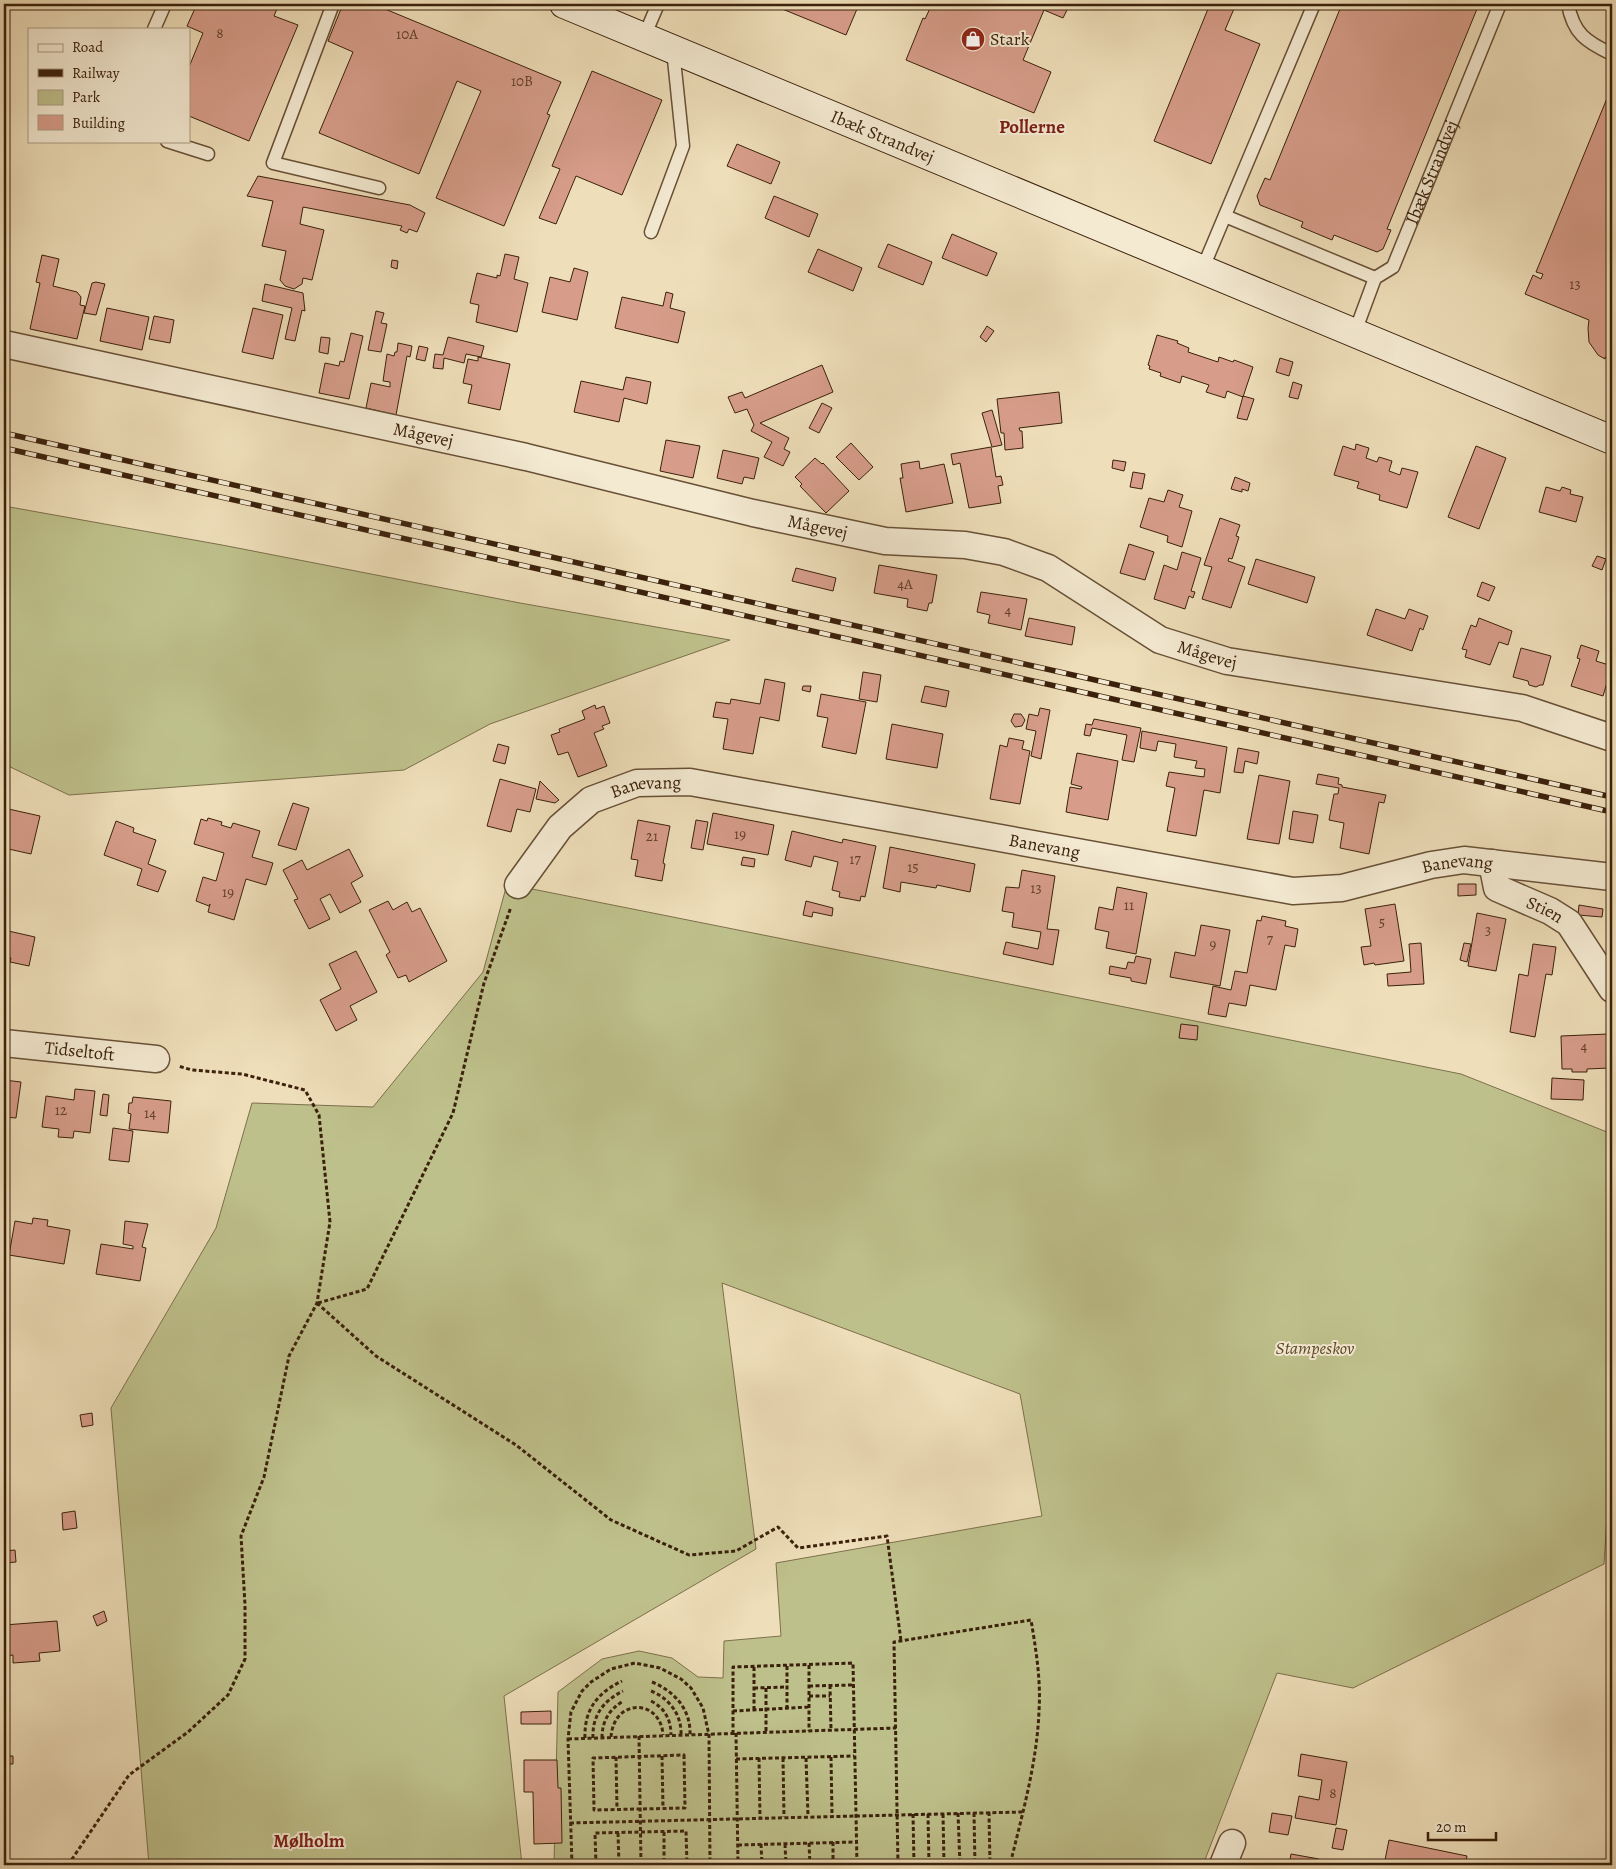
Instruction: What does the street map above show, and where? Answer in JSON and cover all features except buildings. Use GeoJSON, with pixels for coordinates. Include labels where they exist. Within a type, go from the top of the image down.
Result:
{"type":"FeatureCollection","features":[{"type":"Feature","properties":{"kind":"street","name":"Ibæk Strandvej"},"geometry":{"type":"LineString","coordinates":[[564,4],[1612,440]]}},
{"type":"Feature","properties":{"kind":"street","name":"Mågevej"},"geometry":{"type":"LineString","coordinates":[[4,344],[526,457],[753,513],[885,541],[965,545],[1004,552],[1048,568],[1160,640],[1217,658],[1522,708],[1612,738]]}},
{"type":"Feature","properties":{"kind":"street","name":"Banevang"},"geometry":{"type":"LineString","coordinates":[[518,886],[560,827],[591,800],[637,783],[690,782],[1294,891],[1342,888],[1431,865],[1464,860],[1612,877]]}},
{"type":"Feature","properties":{"kind":"street","name":"Stien"},"geometry":{"type":"LineString","coordinates":[[1492,863],[1498,888],[1550,911],[1569,922],[1612,989]]}},
{"type":"Feature","properties":{"kind":"street","name":"Tidseltoft"},"geometry":{"type":"LineString","coordinates":[[4,1043],[156,1059]]}},
{"type":"Feature","properties":{"kind":"lane"},"geometry":{"type":"LineString","coordinates":[[154,28],[165,4]]}},
{"type":"Feature","properties":{"kind":"lane"},"geometry":{"type":"LineString","coordinates":[[334,4],[273,163],[379,188]]}},
{"type":"Feature","properties":{"kind":"lane"},"geometry":{"type":"LineString","coordinates":[[644,38],[658,4]]}},
{"type":"Feature","properties":{"kind":"lane"},"geometry":{"type":"LineString","coordinates":[[1202,270],[1314,4]]}},
{"type":"Feature","properties":{"kind":"lane","name":"Ibæk Strandvej"},"geometry":{"type":"LineString","coordinates":[[1375,278],[1393,267],[1500,4]]}},
{"type":"Feature","properties":{"kind":"lane"},"geometry":{"type":"LineString","coordinates":[[1568,4],[1570,16],[1577,31],[1587,41],[1612,54]]}},
{"type":"Feature","properties":{"kind":"lane"},"geometry":{"type":"LineString","coordinates":[[651,232],[684,146],[673,50]]}},
{"type":"Feature","properties":{"kind":"lane"},"geometry":{"type":"LineString","coordinates":[[170,142],[208,154]]}},
{"type":"Feature","properties":{"kind":"lane"},"geometry":{"type":"LineString","coordinates":[[1225,216],[1375,278],[1355,332]]}},
{"type":"Feature","properties":{"kind":"path"},"geometry":{"type":"LineString","coordinates":[[317,1303],[367,1289],[452,1113],[484,983],[518,886]]}},
{"type":"Feature","properties":{"kind":"path"},"geometry":{"type":"LineString","coordinates":[[68,1865],[129,1775],[188,1732],[228,1695],[245,1658],[245,1605],[241,1536],[264,1477],[289,1356],[317,1303],[330,1222],[319,1115],[305,1090],[242,1074],[192,1070],[156,1059]]}},
{"type":"Feature","properties":{"kind":"path"},"geometry":{"type":"LineString","coordinates":[[317,1303],[376,1356],[516,1445],[611,1520],[689,1555],[736,1552],[778,1527],[798,1548],[888,1536],[901,1641]]}},
{"type":"Feature","properties":{"kind":"path"},"geometry":{"type":"LineString","coordinates":[[898,1865],[894,1642],[1030,1620],[1038,1665],[1040,1710],[1035,1756],[1010,1865]]}},
{"type":"Feature","properties":{"kind":"path"},"geometry":{"type":"LineString","coordinates":[[572,1865],[568,1739],[571,1712],[582,1691],[596,1678],[611,1669],[635,1663],[660,1668],[676,1676],[690,1688],[703,1708],[709,1734],[710,1865]]}},
{"type":"Feature","properties":{"kind":"path"},"geometry":{"type":"LineString","coordinates":[[738,1865],[733,1667],[853,1664],[857,1865]]}},
{"type":"Feature","properties":{"kind":"path"},"geometry":{"type":"LineString","coordinates":[[809,1665],[809,1731]]}},
{"type":"Feature","properties":{"kind":"path"},"geometry":{"type":"LineString","coordinates":[[787,1666],[787,1708]]}},
{"type":"Feature","properties":{"kind":"path"},"geometry":{"type":"LineString","coordinates":[[754,1667],[754,1710]]}},
{"type":"Feature","properties":{"kind":"path"},"geometry":{"type":"LineString","coordinates":[[584,1738],[586,1717],[595,1700],[606,1689],[622,1681]]}},
{"type":"Feature","properties":{"kind":"path"},"geometry":{"type":"LineString","coordinates":[[652,1682],[667,1688],[681,1703],[689,1721],[690,1735]]}},
{"type":"Feature","properties":{"kind":"path"},"geometry":{"type":"LineString","coordinates":[[830,1685],[831,1730]]}},
{"type":"Feature","properties":{"kind":"path"},"geometry":{"type":"LineString","coordinates":[[809,1686],[853,1685]]}},
{"type":"Feature","properties":{"kind":"path"},"geometry":{"type":"LineString","coordinates":[[754,1688],[787,1687]]}},
{"type":"Feature","properties":{"kind":"path"},"geometry":{"type":"LineString","coordinates":[[766,1688],[766,1732]]}},
{"type":"Feature","properties":{"kind":"path"},"geometry":{"type":"LineString","coordinates":[[593,1738],[593,1726],[600,1708],[611,1698],[623,1691]]}},
{"type":"Feature","properties":{"kind":"path"},"geometry":{"type":"LineString","coordinates":[[651,1691],[664,1699],[672,1707],[679,1720],[681,1735]]}},
{"type":"Feature","properties":{"kind":"path"},"geometry":{"type":"LineString","coordinates":[[809,1696],[830,1696]]}},
{"type":"Feature","properties":{"kind":"path"},"geometry":{"type":"LineString","coordinates":[[602,1738],[606,1718],[612,1709],[623,1701]]}},
{"type":"Feature","properties":{"kind":"path"},"geometry":{"type":"LineString","coordinates":[[651,1701],[659,1706],[669,1718],[672,1735]]}},
{"type":"Feature","properties":{"kind":"path"},"geometry":{"type":"LineString","coordinates":[[733,1711],[809,1707]]}},
{"type":"Feature","properties":{"kind":"path"},"geometry":{"type":"LineString","coordinates":[[612,1737],[613,1725],[618,1716],[624,1711],[637,1708],[647,1710],[656,1716],[662,1727],[663,1735]]}},
{"type":"Feature","properties":{"kind":"path"},"geometry":{"type":"LineString","coordinates":[[568,1739],[896,1728]]}},
{"type":"Feature","properties":{"kind":"path"},"geometry":{"type":"LineString","coordinates":[[639,1736],[641,1865]]}},
{"type":"Feature","properties":{"kind":"path"},"geometry":{"type":"LineString","coordinates":[[684,1755],[685,1808],[594,1810],[593,1758],[639,1756],[684,1755]]}},
{"type":"Feature","properties":{"kind":"path"},"geometry":{"type":"LineString","coordinates":[[662,1756],[663,1808]]}},
{"type":"Feature","properties":{"kind":"path"},"geometry":{"type":"LineString","coordinates":[[736,1759],[854,1756]]}},
{"type":"Feature","properties":{"kind":"path"},"geometry":{"type":"LineString","coordinates":[[616,1757],[617,1809]]}},
{"type":"Feature","properties":{"kind":"path"},"geometry":{"type":"LineString","coordinates":[[831,1757],[832,1816]]}},
{"type":"Feature","properties":{"kind":"path"},"geometry":{"type":"LineString","coordinates":[[759,1758],[760,1818]]}},
{"type":"Feature","properties":{"kind":"path"},"geometry":{"type":"LineString","coordinates":[[783,1758],[784,1817]]}},
{"type":"Feature","properties":{"kind":"path"},"geometry":{"type":"LineString","coordinates":[[806,1758],[808,1816]]}},
{"type":"Feature","properties":{"kind":"path"},"geometry":{"type":"LineString","coordinates":[[989,1812],[990,1865]]}},
{"type":"Feature","properties":{"kind":"path"},"geometry":{"type":"LineString","coordinates":[[570,1823],[1022,1812]]}},
{"type":"Feature","properties":{"kind":"path"},"geometry":{"type":"LineString","coordinates":[[958,1813],[960,1865]]}},
{"type":"Feature","properties":{"kind":"path"},"geometry":{"type":"LineString","coordinates":[[974,1813],[975,1865]]}},
{"type":"Feature","properties":{"kind":"path"},"geometry":{"type":"LineString","coordinates":[[913,1814],[914,1865]]}},
{"type":"Feature","properties":{"kind":"path"},"geometry":{"type":"LineString","coordinates":[[928,1814],[929,1865]]}},
{"type":"Feature","properties":{"kind":"path"},"geometry":{"type":"LineString","coordinates":[[943,1814],[944,1865]]}},
{"type":"Feature","properties":{"kind":"path"},"geometry":{"type":"LineString","coordinates":[[596,1865],[595,1833],[686,1831],[687,1865]]}},
{"type":"Feature","properties":{"kind":"path"},"geometry":{"type":"LineString","coordinates":[[664,1832],[664,1865]]}},
{"type":"Feature","properties":{"kind":"path"},"geometry":{"type":"LineString","coordinates":[[618,1833],[619,1865]]}},
{"type":"Feature","properties":{"kind":"path"},"geometry":{"type":"LineString","coordinates":[[833,1842],[833,1865]]}},
{"type":"Feature","properties":{"kind":"path"},"geometry":{"type":"LineString","coordinates":[[738,1845],[856,1842]]}},
{"type":"Feature","properties":{"kind":"path"},"geometry":{"type":"LineString","coordinates":[[809,1843],[810,1865]]}},
{"type":"Feature","properties":{"kind":"path"},"geometry":{"type":"LineString","coordinates":[[761,1844],[762,1865]]}},
{"type":"Feature","properties":{"kind":"path"},"geometry":{"type":"LineString","coordinates":[[785,1844],[786,1865]]}},
{"type":"Feature","properties":{"kind":"green space"},"geometry":{"type":"Polygon","coordinates":[[[4,506],[222,545],[520,603],[730,640],[490,724],[404,770],[69,795],[4,764],[4,506]]]}},
{"type":"Feature","properties":{"kind":"green space","name":"Stampeskov"},"geometry":{"type":"Polygon","coordinates":[[[507,884],[1461,1074],[1612,1134],[1612,1434],[1604,1564],[1353,1688],[1277,1673],[1203,1865],[554,1865],[558,1692],[602,1659],[639,1651],[672,1658],[698,1677],[723,1678],[724,1641],[781,1636],[776,1563],[1042,1516],[1020,1394],[722,1283],[756,1549],[504,1696],[522,1865],[149,1865],[111,1408],[216,1228],[252,1103],[373,1107],[483,972],[507,884]]]}},
{"type":"Feature","properties":{"kind":"railway"},"geometry":{"type":"LineString","coordinates":[[4,433],[1612,797]]}},
{"type":"Feature","properties":{"kind":"railway"},"geometry":{"type":"LineString","coordinates":[[4,448],[1612,812]]}},
{"type":"Feature","properties":{"kind":"place","name":"Stark"},"geometry":{"type":"Point","coordinates":[973,39]}},
{"type":"Feature","properties":{"kind":"district","name":"Pollerne"},"geometry":{"type":"Point","coordinates":[1032,127]}},
{"type":"Feature","properties":{"kind":"district","name":"Mølholm"},"geometry":{"type":"Point","coordinates":[309,1841]}}]}
